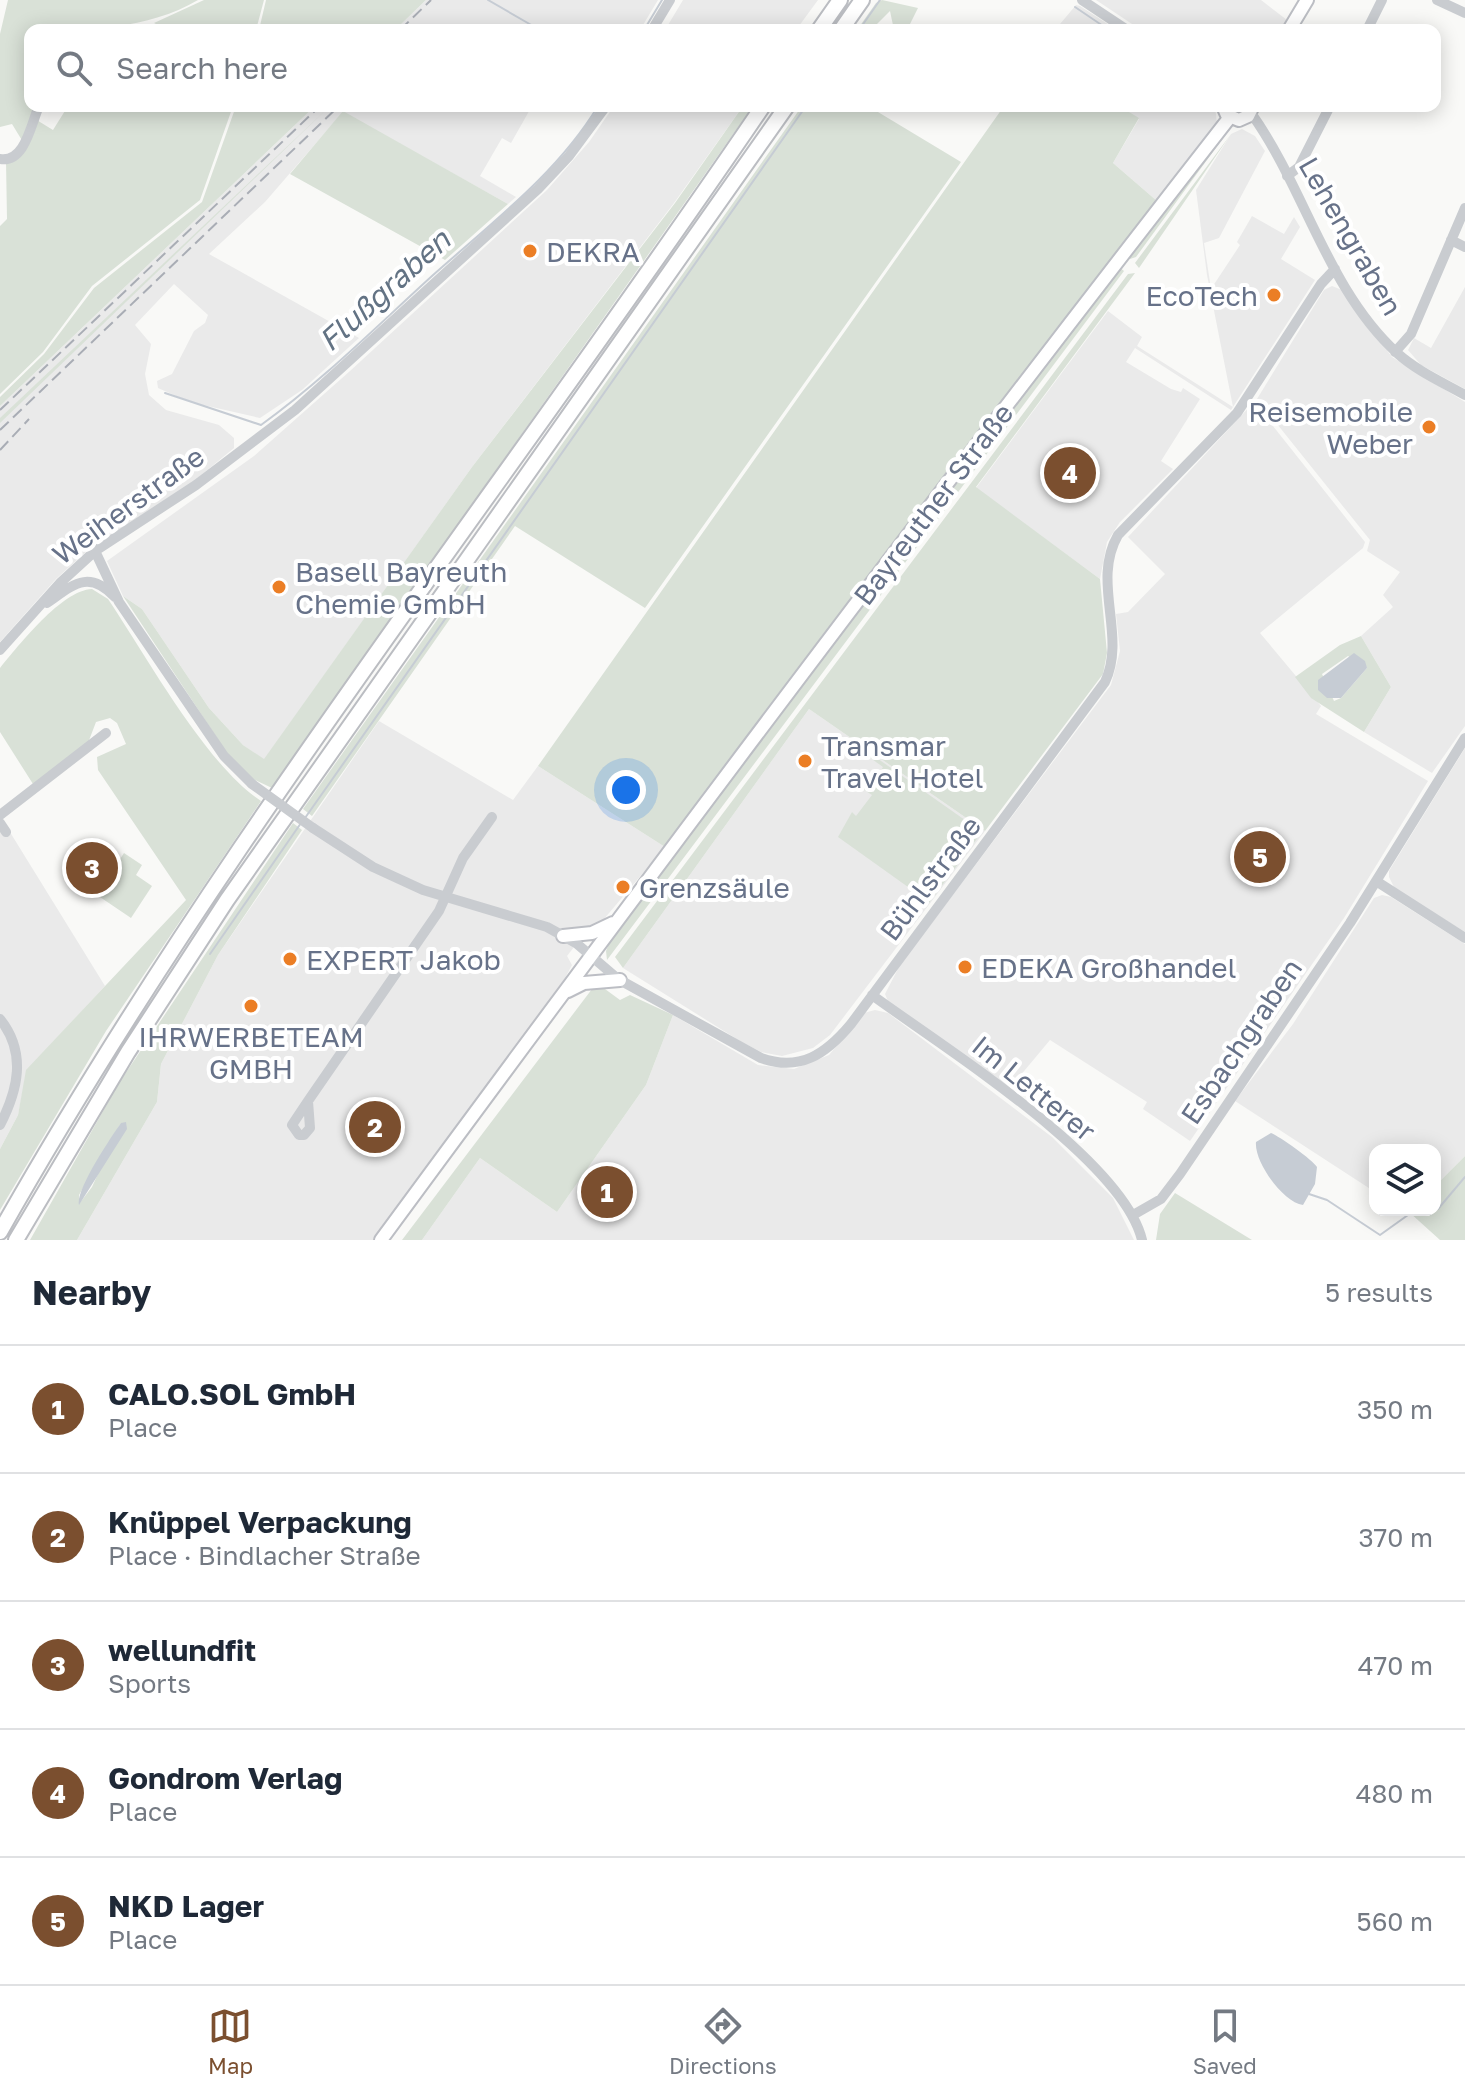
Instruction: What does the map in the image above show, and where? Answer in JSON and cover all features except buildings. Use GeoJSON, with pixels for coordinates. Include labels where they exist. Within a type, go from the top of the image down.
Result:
{"type":"FeatureCollection","features":[{"type":"Feature","properties":{"kind":"highway"},"geometry":{"type":"LineString","coordinates":[[823,24],[840,0]]}},
{"type":"Feature","properties":{"kind":"highway"},"geometry":{"type":"LineString","coordinates":[[845,24],[862,0]]}},
{"type":"Feature","properties":{"kind":"highway"},"geometry":{"type":"LineString","coordinates":[[0,1232],[115,1038],[208,895],[759,112]]}},
{"type":"Feature","properties":{"kind":"highway"},"geometry":{"type":"LineString","coordinates":[[16,1240],[128,1052],[227,900],[783,112]]}},
{"type":"Feature","properties":{"kind":"main road"},"geometry":{"type":"LineString","coordinates":[[1293,24],[1307,0]]}},
{"type":"Feature","properties":{"kind":"main road"},"geometry":{"type":"LineString","coordinates":[[1226,112],[1239,120],[1248,112]]}},
{"type":"Feature","properties":{"kind":"main road","name":"Bayreuther Straße"},"geometry":{"type":"LineString","coordinates":[[381,1240],[590,956],[1226,112]]}},
{"type":"Feature","properties":{"kind":"main road"},"geometry":{"type":"LineString","coordinates":[[563,936],[592,933],[616,922]]}},
{"type":"Feature","properties":{"kind":"main road"},"geometry":{"type":"LineString","coordinates":[[561,995],[584,983],[620,980]]}},
{"type":"Feature","properties":{"kind":"street"},"geometry":{"type":"LineString","coordinates":[[656,24],[670,0]]}},
{"type":"Feature","properties":{"kind":"street"},"geometry":{"type":"LineString","coordinates":[[1082,0],[1118,24]]}},
{"type":"Feature","properties":{"kind":"street"},"geometry":{"type":"LineString","coordinates":[[1370,24],[1382,0]]}},
{"type":"Feature","properties":{"kind":"street"},"geometry":{"type":"LineString","coordinates":[[1437,0],[1465,13]]}},
{"type":"Feature","properties":{"kind":"street"},"geometry":{"type":"LineString","coordinates":[[0,159],[15,157],[22,150],[37,112]]}},
{"type":"Feature","properties":{"kind":"street","name":"Weiherstraße"},"geometry":{"type":"LineString","coordinates":[[0,650],[30,615],[95,551],[209,476],[295,410],[538,189],[569,156],[602,112]]}},
{"type":"Feature","properties":{"kind":"street","name":"Lehengraben"},"geometry":{"type":"LineString","coordinates":[[1254,112],[1335,269],[1395,352],[1465,395]]}},
{"type":"Feature","properties":{"kind":"street"},"geometry":{"type":"LineString","coordinates":[[1287,176],[1299,167],[1327,112]]}},
{"type":"Feature","properties":{"kind":"street"},"geometry":{"type":"LineString","coordinates":[[1395,352],[1411,334],[1465,208]]}},
{"type":"Feature","properties":{"kind":"street"},"geometry":{"type":"LineString","coordinates":[[1451,240],[1465,247]]}},
{"type":"Feature","properties":{"kind":"street","name":"Bühlstraße"},"geometry":{"type":"LineString","coordinates":[[95,551],[119,602],[212,740],[252,784],[313,828],[373,867],[445,898],[547,927],[620,980],[777,1064],[807,1061],[828,1049],[872,995],[1105,682],[1113,652],[1107,571],[1110,552],[1118,535],[1237,413],[1321,284],[1335,269]]}},
{"type":"Feature","properties":{"kind":"street"},"geometry":{"type":"LineString","coordinates":[[30,615],[79,582],[100,584],[119,602]]}},
{"type":"Feature","properties":{"kind":"street"},"geometry":{"type":"LineString","coordinates":[[0,815],[106,733]]}},
{"type":"Feature","properties":{"kind":"street","name":"Esbachgraben"},"geometry":{"type":"LineString","coordinates":[[1133,1215],[1153,1205],[1174,1182],[1376,881],[1465,738]]}},
{"type":"Feature","properties":{"kind":"street"},"geometry":{"type":"LineString","coordinates":[[308,1101],[445,898],[463,858],[492,817]]}},
{"type":"Feature","properties":{"kind":"street"},"geometry":{"type":"LineString","coordinates":[[1376,881],[1465,938]]}},
{"type":"Feature","properties":{"kind":"street","name":"Im Letterer"},"geometry":{"type":"LineString","coordinates":[[872,995],[968,1064],[1048,1128],[1119,1193],[1133,1215],[1142,1240]]}},
{"type":"Feature","properties":{"kind":"street"},"geometry":{"type":"LineString","coordinates":[[0,1019],[15,1046],[19,1070],[14,1097],[0,1125]]}},
{"type":"Feature","properties":{"kind":"shaded area"},"geometry":{"type":"Polygon","coordinates":[[[8,0],[198,0],[178,10],[130,24],[24,24],[24,112],[35,112],[23,142],[12,124],[0,127],[0,34],[8,0]]]}},
{"type":"Feature","properties":{"kind":"shaded area"},"geometry":{"type":"Polygon","coordinates":[[[204,0],[264,0],[258,24],[154,23],[204,0]]]}},
{"type":"Feature","properties":{"kind":"shaded area"},"geometry":{"type":"Polygon","coordinates":[[[266,0],[426,0],[401,24],[260,24],[266,0]]]}},
{"type":"Feature","properties":{"kind":"shaded area"},"geometry":{"type":"Polygon","coordinates":[[[426,0],[658,0],[644,24],[401,24],[426,0]]]}},
{"type":"Feature","properties":{"kind":"shaded area"},"geometry":{"type":"Polygon","coordinates":[[[683,0],[818,0],[800,24],[669,24],[683,0]]]}},
{"type":"Feature","properties":{"kind":"shaded area"},"geometry":{"type":"Polygon","coordinates":[[[882,0],[918,8],[910,24],[893,24],[890,11],[877,24],[861,24],[876,3],[882,0]]]}},
{"type":"Feature","properties":{"kind":"shaded area"},"geometry":{"type":"Polygon","coordinates":[[[1096,0],[1261,0],[1287,20],[1285,24],[1132,24],[1096,0]]]}},
{"type":"Feature","properties":{"kind":"shaded area"},"geometry":{"type":"Polygon","coordinates":[[[1076,5],[1108,24],[1060,24],[1076,5]]]}},
{"type":"Feature","properties":{"kind":"shaded area"},"geometry":{"type":"Polygon","coordinates":[[[64,112],[231,112],[200,200],[92,286],[43,352],[0,394],[0,226],[7,219],[6,161],[16,158],[35,119],[53,130],[64,112]]]}},
{"type":"Feature","properties":{"kind":"shaded area"},"geometry":{"type":"Polygon","coordinates":[[[234,112],[309,112],[0,406],[0,397],[44,354],[94,288],[202,202],[234,112]]]}},
{"type":"Feature","properties":{"kind":"shaded area"},"geometry":{"type":"Polygon","coordinates":[[[309,112],[343,112],[265,202],[209,254],[359,338],[302,390],[260,418],[190,402],[158,388],[157,381],[172,374],[194,331],[205,323],[208,315],[174,284],[135,325],[151,344],[145,374],[149,395],[166,410],[219,425],[234,438],[234,448],[194,481],[89,549],[56,579],[0,642],[0,406],[309,112]]]}},
{"type":"Feature","properties":{"kind":"shaded area"},"geometry":{"type":"Polygon","coordinates":[[[324,112],[324,112],[0,423],[0,418],[324,112]]]}},
{"type":"Feature","properties":{"kind":"shaded area"},"geometry":{"type":"Polygon","coordinates":[[[343,112],[529,112],[511,143],[502,138],[480,176],[516,197],[508,204],[343,112]]]}},
{"type":"Feature","properties":{"kind":"shaded area"},"geometry":{"type":"Polygon","coordinates":[[[345,112],[508,204],[445,260],[290,174],[345,112]]]}},
{"type":"Feature","properties":{"kind":"shaded area"},"geometry":{"type":"Polygon","coordinates":[[[610,112],[739,112],[674,203],[472,467],[264,760],[243,745],[209,708],[142,609],[123,596],[107,561],[254,456],[547,190],[589,142],[610,112]]]}},
{"type":"Feature","properties":{"kind":"shaded area"},"geometry":{"type":"Polygon","coordinates":[[[739,112],[749,112],[272,788],[251,778],[227,753],[123,596],[142,609],[209,708],[243,745],[264,759],[472,467],[675,203],[739,112]]]}},
{"type":"Feature","properties":{"kind":"shaded area"},"geometry":{"type":"Polygon","coordinates":[[[798,112],[878,112],[961,162],[645,608],[515,526],[312,816],[303,809],[798,112]]]}},
{"type":"Feature","properties":{"kind":"shaded area"},"geometry":{"type":"Polygon","coordinates":[[[1000,112],[1129,112],[1139,118],[1113,163],[1157,201],[665,847],[538,766],[1000,112]]]}},
{"type":"Feature","properties":{"kind":"shaded area"},"geometry":{"type":"Polygon","coordinates":[[[1128,112],[1216,112],[1217,123],[1157,201],[1113,163],[1139,119],[1128,112]]]}},
{"type":"Feature","properties":{"kind":"shaded area"},"geometry":{"type":"Polygon","coordinates":[[[1242,129],[1255,136],[1265,151],[1219,238],[1204,243],[1211,289],[1240,245],[1237,242],[1252,216],[1284,234],[1294,217],[1300,227],[1281,259],[1315,280],[1233,407],[1207,275],[1196,190],[1231,134],[1242,129]]]}},
{"type":"Feature","properties":{"kind":"shaded area"},"geometry":{"type":"Polygon","coordinates":[[[1226,134],[1136,257],[1130,259],[1126,256],[1153,227],[1226,134]]]}},
{"type":"Feature","properties":{"kind":"shaded area"},"geometry":{"type":"Polygon","coordinates":[[[1231,134],[1139,268],[1135,263],[1231,134]]]}},
{"type":"Feature","properties":{"kind":"shaded area"},"geometry":{"type":"Polygon","coordinates":[[[1119,267],[1124,271],[607,960],[610,941],[1119,267]]]}},
{"type":"Feature","properties":{"kind":"shaded area"},"geometry":{"type":"Polygon","coordinates":[[[1135,273],[976,487],[1100,579],[1107,653],[1103,674],[985,831],[809,709],[623,968],[615,957],[1128,274],[1135,273]]]}},
{"type":"Feature","properties":{"kind":"shaded area"},"geometry":{"type":"Polygon","coordinates":[[[1332,286],[1342,290],[1392,357],[1465,402],[1465,726],[1432,773],[1364,732],[1391,687],[1361,636],[1393,607],[1383,595],[1400,572],[1367,551],[1370,540],[1257,399],[1324,290],[1332,286]]]}},
{"type":"Feature","properties":{"kind":"shaded area"},"geometry":{"type":"Polygon","coordinates":[[[1465,287],[1465,389],[1421,365],[1408,350],[1414,338],[1431,348],[1465,287]]]}},
{"type":"Feature","properties":{"kind":"shaded area"},"geometry":{"type":"Polygon","coordinates":[[[1108,311],[1142,337],[1137,346],[1233,407],[1231,410],[1135,348],[1126,362],[1171,389],[1181,392],[1183,388],[1200,399],[1161,461],[1173,469],[1120,522],[1107,542],[1100,579],[976,488],[1108,311]]]}},
{"type":"Feature","properties":{"kind":"shaded area"},"geometry":{"type":"Polygon","coordinates":[[[1254,402],[1365,542],[1363,548],[1260,633],[1321,706],[1316,714],[1428,781],[1344,918],[1190,1141],[1143,1109],[1147,1102],[1050,1040],[1009,1089],[888,1001],[885,994],[900,965],[1111,685],[1120,651],[1116,614],[1128,612],[1165,574],[1128,537],[1254,402]]]}},
{"type":"Feature","properties":{"kind":"shaded area"},"geometry":{"type":"Polygon","coordinates":[[[92,589],[108,599],[199,737],[240,784],[261,801],[106,1031],[0,1210],[0,1149],[18,1115],[26,1070],[186,900],[98,770],[97,757],[126,744],[117,723],[110,718],[96,722],[88,743],[33,784],[0,732],[0,668],[55,608],[80,592],[92,589]]]}},
{"type":"Feature","properties":{"kind":"shaded area"},"geometry":{"type":"Polygon","coordinates":[[[1361,636],[1391,687],[1364,732],[1311,698],[1295,677],[1340,645],[1361,636]],[[1348,656],[1322,674],[1334,701],[1341,698],[1367,668],[1348,656]]]}},
{"type":"Feature","properties":{"kind":"shaded area"},"geometry":{"type":"Polygon","coordinates":[[[1354,653],[1365,661],[1367,668],[1341,698],[1327,698],[1318,690],[1318,680],[1354,653]]]}},
{"type":"Feature","properties":{"kind":"shaded area"},"geometry":{"type":"Polygon","coordinates":[[[809,709],[985,831],[830,1035],[813,1048],[782,1056],[761,1052],[740,1041],[623,968],[809,709]]]}},
{"type":"Feature","properties":{"kind":"shaded area"},"geometry":{"type":"Polygon","coordinates":[[[379,721],[513,800],[538,766],[665,847],[604,919],[588,929],[567,956],[572,965],[565,978],[374,1240],[77,1240],[157,1102],[161,1064],[218,955],[379,721]]]}},
{"type":"Feature","properties":{"kind":"shaded area"},"geometry":{"type":"Polygon","coordinates":[[[1465,748],[1465,932],[1395,889],[1389,871],[1465,748]]]}},
{"type":"Feature","properties":{"kind":"shaded area"},"geometry":{"type":"Polygon","coordinates":[[[864,749],[982,832],[926,907],[912,898],[915,892],[838,837],[852,812],[856,816],[872,795],[858,786],[865,776],[878,784],[884,778],[879,773],[883,767],[862,752],[864,749]]]}},
{"type":"Feature","properties":{"kind":"shaded area"},"geometry":{"type":"Polygon","coordinates":[[[0,816],[105,986],[27,1070],[18,1115],[0,1149],[0,816]]]}},
{"type":"Feature","properties":{"kind":"shaded area"},"geometry":{"type":"Polygon","coordinates":[[[293,823],[302,830],[218,955],[161,1064],[157,1102],[77,1240],[30,1240],[119,1083],[293,823]],[[121,1123],[79,1195],[79,1204],[92,1187],[121,1123]]]}},
{"type":"Feature","properties":{"kind":"shaded area"},"geometry":{"type":"Polygon","coordinates":[[[124,853],[142,865],[136,875],[152,886],[131,918],[97,895],[124,853]]]}},
{"type":"Feature","properties":{"kind":"shaded area"},"geometry":{"type":"Polygon","coordinates":[[[1382,895],[1391,897],[1465,944],[1465,1156],[1441,1180],[1441,1144],[1369,1144],[1369,1188],[1235,1101],[1293,1024],[1374,898],[1382,895]]]}},
{"type":"Feature","properties":{"kind":"shaded area"},"geometry":{"type":"Polygon","coordinates":[[[592,989],[605,989],[620,1000],[630,995],[673,1015],[646,1085],[557,1212],[480,1158],[422,1240],[402,1240],[592,989]]]}},
{"type":"Feature","properties":{"kind":"shaded area"},"geometry":{"type":"Polygon","coordinates":[[[875,1010],[888,1013],[1052,1137],[1113,1198],[1134,1240],[422,1240],[480,1158],[557,1212],[646,1085],[673,1015],[758,1065],[794,1069],[829,1055],[864,1013],[875,1010]]]}},
{"type":"Feature","properties":{"kind":"shaded area"},"geometry":{"type":"Polygon","coordinates":[[[126,1122],[127,1129],[79,1205],[82,1188],[95,1164],[121,1123],[126,1122]]]}},
{"type":"Feature","properties":{"kind":"shaded area"},"geometry":{"type":"Polygon","coordinates":[[[1271,1133],[1296,1148],[1317,1167],[1315,1184],[1303,1205],[1279,1189],[1260,1160],[1256,1142],[1271,1133]]]}},
{"type":"Feature","properties":{"kind":"shaded area"},"geometry":{"type":"Polygon","coordinates":[[[1465,1156],[1465,1240],[1440,1240],[1413,1216],[1441,1216],[1441,1180],[1465,1156]]]}},
{"type":"Feature","properties":{"kind":"shaded area"},"geometry":{"type":"Polygon","coordinates":[[[1175,1193],[1252,1240],[1156,1240],[1160,1214],[1175,1193]]]}},
{"type":"Feature","properties":{"kind":"waterway"},"geometry":{"type":"LineString","coordinates":[[488,0],[530,24]]}},
{"type":"Feature","properties":{"kind":"waterway","name":"Flußgraben"},"geometry":{"type":"LineString","coordinates":[[648,24],[662,0]]}},
{"type":"Feature","properties":{"kind":"waterway"},"geometry":{"type":"LineString","coordinates":[[863,24],[880,0]]}},
{"type":"Feature","properties":{"kind":"waterway","name":"Lehengraben"},"geometry":{"type":"LineString","coordinates":[[1075,7],[1100,24]]}},
{"type":"Feature","properties":{"kind":"waterway","name":"Flußgraben"},"geometry":{"type":"LineString","coordinates":[[165,393],[261,425],[327,372],[521,197],[563,154],[594,112]]}},
{"type":"Feature","properties":{"kind":"waterway"},"geometry":{"type":"LineString","coordinates":[[305,818],[802,112]]}},
{"type":"Feature","properties":{"kind":"waterway"},"geometry":{"type":"LineString","coordinates":[[210,954],[301,823]]}},
{"type":"Feature","properties":{"kind":"waterway"},"geometry":{"type":"LineString","coordinates":[[1441,1205],[1465,1177]]}},
{"type":"Feature","properties":{"kind":"waterway"},"geometry":{"type":"LineString","coordinates":[[1309,1194],[1327,1200],[1380,1235],[1407,1216]]}},
{"type":"Feature","properties":{"kind":"railway"},"geometry":{"type":"LineString","coordinates":[[406,24],[431,0]]}},
{"type":"Feature","properties":{"kind":"railway"},"geometry":{"type":"LineString","coordinates":[[0,410],[314,112]]}},
{"type":"Feature","properties":{"kind":"railway"},"geometry":{"type":"LineString","coordinates":[[0,430],[333,112]]}},
{"type":"Feature","properties":{"kind":"railway"},"geometry":{"type":"LineString","coordinates":[[0,450],[29,419]]}},
{"type":"Feature","properties":{"kind":"place","name":"DEKRA"},"geometry":{"type":"Point","coordinates":[530,251]}},
{"type":"Feature","properties":{"kind":"place","name":"EcoTech"},"geometry":{"type":"Point","coordinates":[1274,295]}},
{"type":"Feature","properties":{"kind":"place","name":"Reisemobile Weber"},"geometry":{"type":"Point","coordinates":[1429,427]}},
{"type":"Feature","properties":{"kind":"place","name":"Gondrom Verlag"},"geometry":{"type":"Point","coordinates":[1070,473]}},
{"type":"Feature","properties":{"kind":"place","name":"Basell Bayreuth Chemie GmbH"},"geometry":{"type":"Point","coordinates":[279,587]}},
{"type":"Feature","properties":{"kind":"place","name":"Transmar Travel Hotel"},"geometry":{"type":"Point","coordinates":[805,761]}},
{"type":"Feature","properties":{"kind":"place","name":"NKD Lager"},"geometry":{"type":"Point","coordinates":[1260,857]}},
{"type":"Feature","properties":{"kind":"place","name":"wellundfit"},"geometry":{"type":"Point","coordinates":[92,868]}},
{"type":"Feature","properties":{"kind":"place","name":"Grenzsäule"},"geometry":{"type":"Point","coordinates":[623,887]}},
{"type":"Feature","properties":{"kind":"place","name":"EXPERT Jakob"},"geometry":{"type":"Point","coordinates":[290,959]}},
{"type":"Feature","properties":{"kind":"place","name":"EDEKA Großhandel"},"geometry":{"type":"Point","coordinates":[965,967]}},
{"type":"Feature","properties":{"kind":"place","name":"IHRWERBETEAM GMBH"},"geometry":{"type":"Point","coordinates":[251,1006]}},
{"type":"Feature","properties":{"kind":"place","name":"Knüppel Verpackung"},"geometry":{"type":"Point","coordinates":[375,1127]}},
{"type":"Feature","properties":{"kind":"place","name":"CALO.SOL GmbH"},"geometry":{"type":"Point","coordinates":[607,1192]}}]}
